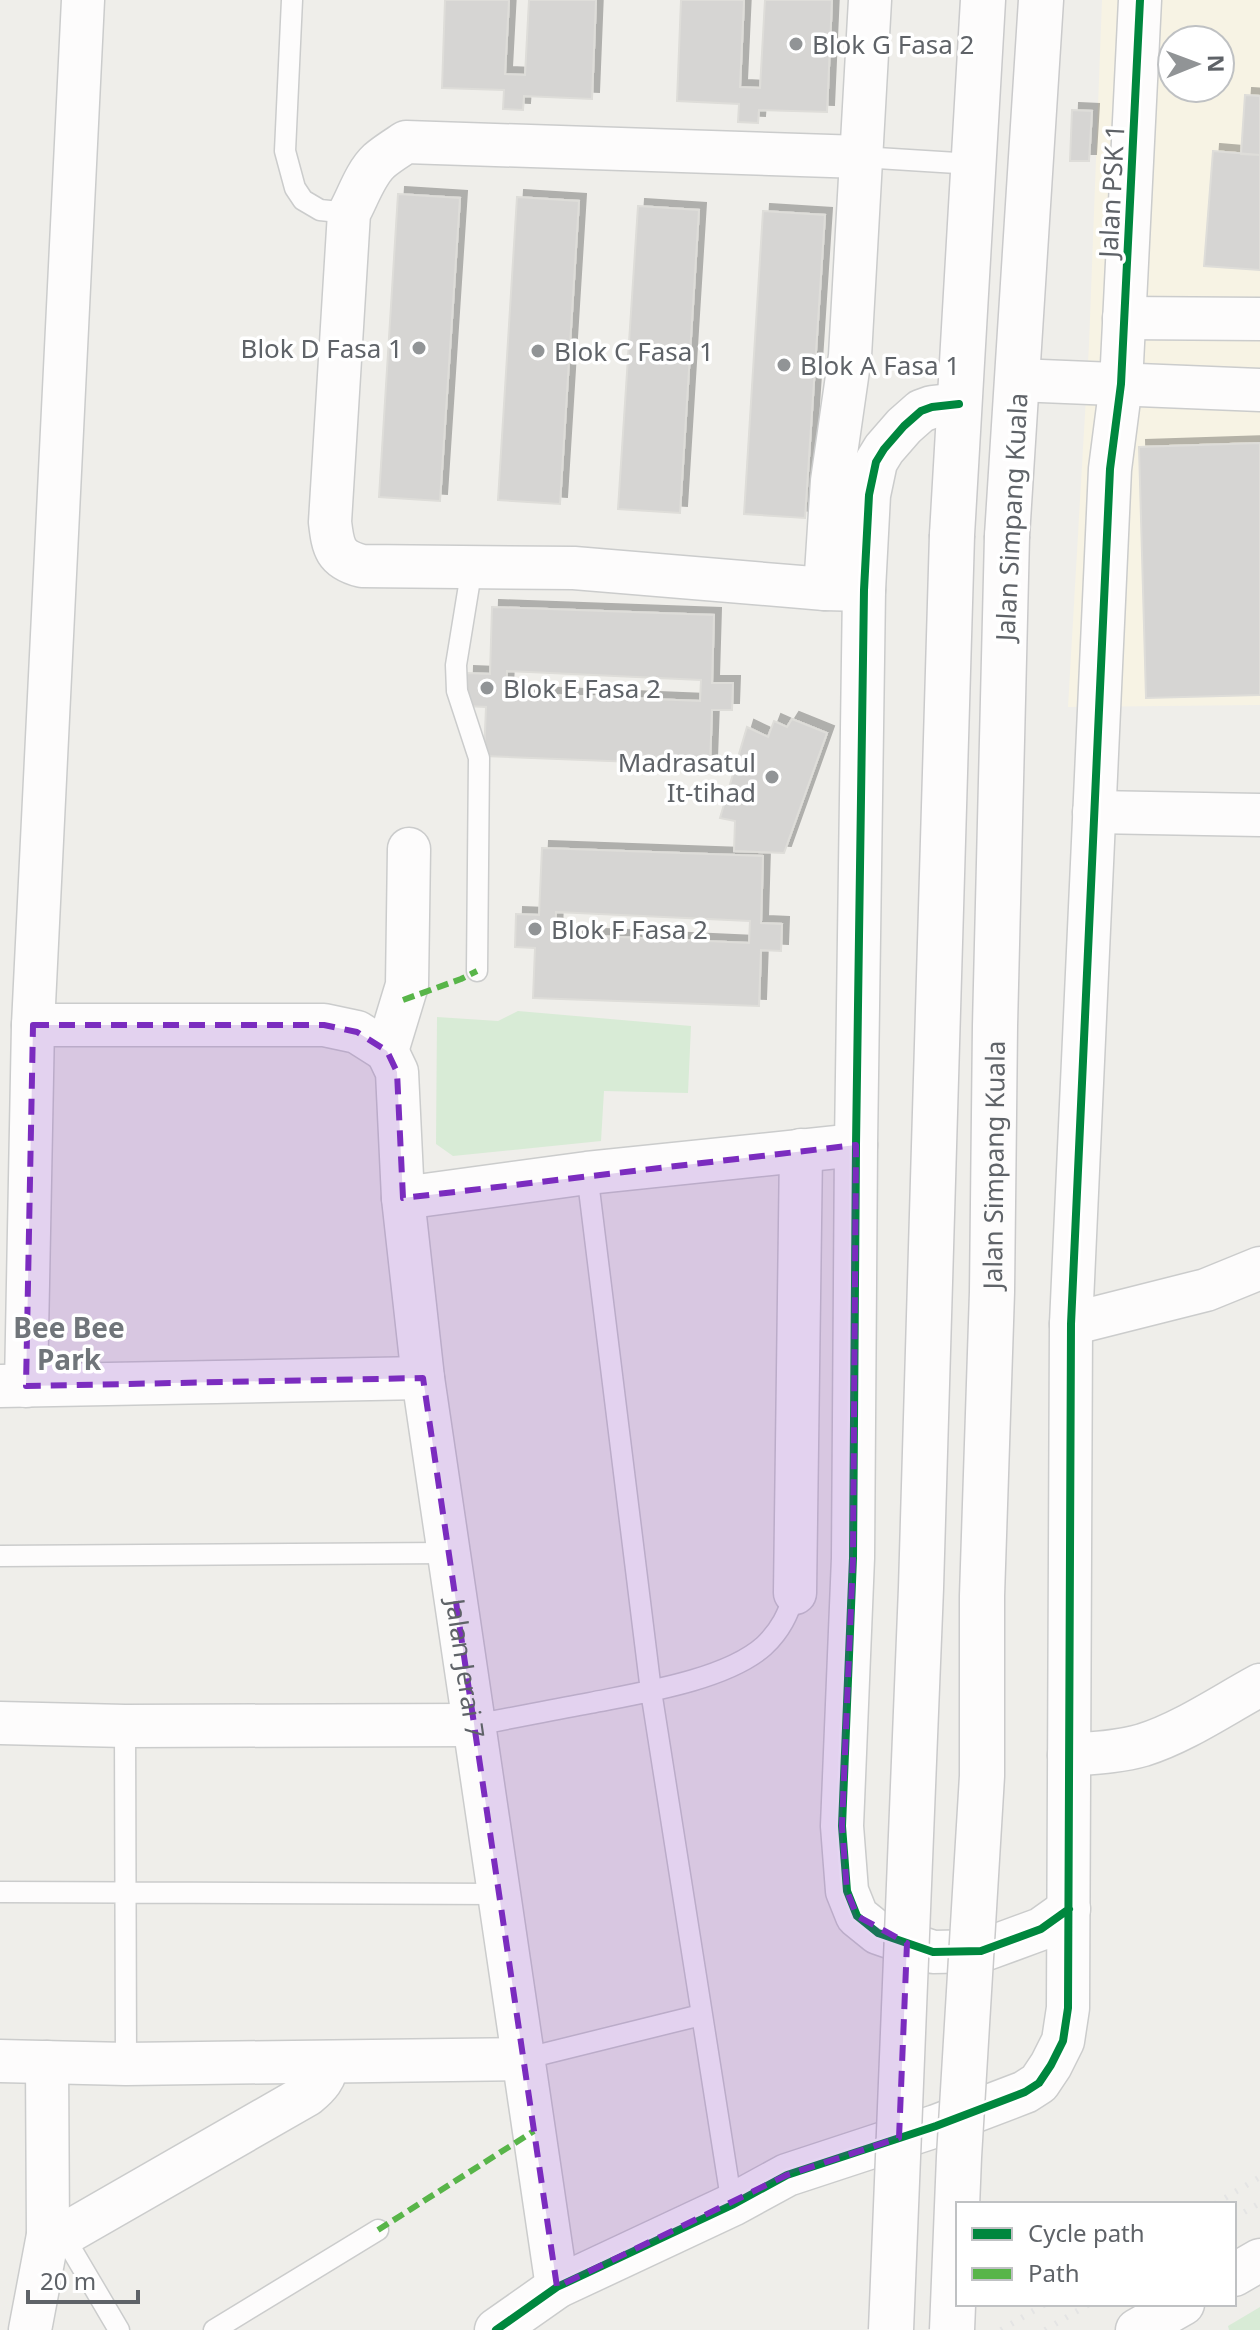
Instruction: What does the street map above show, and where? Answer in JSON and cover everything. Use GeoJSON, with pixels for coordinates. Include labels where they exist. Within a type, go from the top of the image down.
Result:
{"type":"FeatureCollection","features":[{"type":"Feature","properties":{"kind":"main road"},"geometry":{"type":"LineString","coordinates":[[891,2330],[921,1588],[952,535],[983,0]]}},
{"type":"Feature","properties":{"kind":"main road","name":"Jalan Simpang Kuala"},"geometry":{"type":"LineString","coordinates":[[957,2202],[982,1776],[982,1596],[992,1292],[1007,536],[1041,0]]}},
{"type":"Feature","properties":{"kind":"main road","name":"Jalan Simpang Kuala"},"geometry":{"type":"LineString","coordinates":[[952,2330],[956,2231]]}},
{"type":"Feature","properties":{"kind":"street"},"geometry":{"type":"LineString","coordinates":[[83,0],[13,1386],[423,1378]]}},
{"type":"Feature","properties":{"kind":"street"},"geometry":{"type":"LineString","coordinates":[[870,0],[850,356],[832,481],[844,589],[856,1145],[853,1558],[842,1826],[847,1891],[857,1916],[878,1933],[933,1952],[981,1951],[1041,1929],[1069,1909]]}},
{"type":"Feature","properties":{"kind":"street","name":"Jalan PSK 1"},"geometry":{"type":"LineString","coordinates":[[496,2330],[557,2287],[732,2205],[787,2175],[936,2126],[1025,2092],[1039,2083],[1063,2041],[1068,2008],[1071,1324],[1110,469],[1121,384],[1140,0]]}},
{"type":"Feature","properties":{"kind":"street"},"geometry":{"type":"LineString","coordinates":[[844,589],[574,568],[362,566],[347,562],[336,551],[330,522],[349,213],[377,163],[406,142],[861,157]]}},
{"type":"Feature","properties":{"kind":"street"},"geometry":{"type":"LineString","coordinates":[[1124,318],[1260,319]]}},
{"type":"Feature","properties":{"kind":"street"},"geometry":{"type":"LineString","coordinates":[[1017,380],[1260,390]]}},
{"type":"Feature","properties":{"kind":"street"},"geometry":{"type":"LineString","coordinates":[[844,589],[876,462],[884,449],[921,411],[943,404],[959,404]]}},
{"type":"Feature","properties":{"kind":"street"},"geometry":{"type":"LineString","coordinates":[[1094,812],[1260,815]]}},
{"type":"Feature","properties":{"kind":"street"},"geometry":{"type":"LineString","coordinates":[[33,1025],[324,1025],[357,1032],[387,1051],[407,985],[409,849]]}},
{"type":"Feature","properties":{"kind":"street","name":"Jalan Jerai 7"},"geometry":{"type":"LineString","coordinates":[[387,1051],[397,1072],[403,1198],[423,1378],[557,2287]]}},
{"type":"Feature","properties":{"kind":"street"},"geometry":{"type":"LineString","coordinates":[[403,1198],[587,1173],[856,1145]]}},
{"type":"Feature","properties":{"kind":"street"},"geometry":{"type":"LineString","coordinates":[[795,1593],[801,1150]]}},
{"type":"Feature","properties":{"kind":"street"},"geometry":{"type":"LineString","coordinates":[[1071,1324],[1206,1290],[1260,1268]]}},
{"type":"Feature","properties":{"kind":"street"},"geometry":{"type":"LineString","coordinates":[[1069,1755],[1144,1745],[1260,1685]]}},
{"type":"Feature","properties":{"kind":"street"},"geometry":{"type":"LineString","coordinates":[[0,1723],[125,1726],[474,1725]]}},
{"type":"Feature","properties":{"kind":"street"},"geometry":{"type":"LineString","coordinates":[[0,2061],[126,2064],[523,2059]]}},
{"type":"Feature","properties":{"kind":"street"},"geometry":{"type":"LineString","coordinates":[[30,2330],[55,2235],[47,2062]]}},
{"type":"Feature","properties":{"kind":"street"},"geometry":{"type":"LineString","coordinates":[[55,2235],[307,2095],[318,2086],[327,2069],[327,2062]]}},
{"type":"Feature","properties":{"kind":"street"},"geometry":{"type":"LineString","coordinates":[[1236,2274],[1260,2260]]}},
{"type":"Feature","properties":{"kind":"street"},"geometry":{"type":"LineString","coordinates":[[1137,2330],[1179,2306]]}},
{"type":"Feature","properties":{"kind":"lane"},"geometry":{"type":"LineString","coordinates":[[292,0],[285,151],[295,188],[303,200],[320,210],[349,213]]}},
{"type":"Feature","properties":{"kind":"lane"},"geometry":{"type":"LineString","coordinates":[[861,157],[973,164]]}},
{"type":"Feature","properties":{"kind":"lane"},"geometry":{"type":"LineString","coordinates":[[472,567],[456,665],[457,691],[479,758],[477,971]]}},
{"type":"Feature","properties":{"kind":"lane"},"geometry":{"type":"LineString","coordinates":[[587,1173],[651,1691],[732,2205]]}},
{"type":"Feature","properties":{"kind":"lane"},"geometry":{"type":"LineString","coordinates":[[0,1556],[448,1553]]}},
{"type":"Feature","properties":{"kind":"lane"},"geometry":{"type":"LineString","coordinates":[[474,1725],[682,1684],[736,1664],[763,1647],[784,1624],[795,1593]]}},
{"type":"Feature","properties":{"kind":"lane"},"geometry":{"type":"LineString","coordinates":[[125,1726],[126,2064]]}},
{"type":"Feature","properties":{"kind":"lane"},"geometry":{"type":"LineString","coordinates":[[0,1892],[499,1894]]}},
{"type":"Feature","properties":{"kind":"lane"},"geometry":{"type":"LineString","coordinates":[[523,2059],[701,2015]]}},
{"type":"Feature","properties":{"kind":"lane"},"geometry":{"type":"LineString","coordinates":[[214,2330],[378,2230]]}},
{"type":"Feature","properties":{"kind":"lane"},"geometry":{"type":"LineString","coordinates":[[55,2235],[119,2330]]}},
{"type":"Feature","properties":{"kind":"highlighted area"},"geometry":{"type":"Polygon","coordinates":[[[33,1025],[324,1025],[357,1032],[387,1051],[397,1072],[403,1198],[856,1145],[853,1558],[842,1826],[847,1891],[857,1916],[907,1943],[899,2138],[787,2175],[557,2287],[423,1378],[26,1386],[33,1025]]]}},
{"type":"Feature","properties":{"kind":"shaded area"},"geometry":{"type":"Polygon","coordinates":[[[1102,0],[1260,0],[1260,705],[1068,707],[1089,345],[1102,0]]]}},
{"type":"Feature","properties":{"kind":"green space"},"geometry":{"type":"Polygon","coordinates":[[[518,1011],[691,1026],[688,1093],[604,1091],[601,1141],[453,1156],[436,1144],[437,1017],[498,1021],[518,1011]]]}},
{"type":"Feature","properties":{"kind":"green space"},"geometry":{"type":"Polygon","coordinates":[[[1260,2307],[1260,2330],[1229,2330],[1228,2326],[1260,2307]]]}},
{"type":"Feature","properties":{"kind":"building"},"geometry":{"type":"Polygon","coordinates":[[[445,0],[509,0],[505,74],[525,75],[529,0],[596,0],[592,99],[524,96],[523,110],[503,109],[504,90],[442,88],[445,0]]]}},
{"type":"Feature","properties":{"kind":"building","name":"Blok G Fasa 2"},"geometry":{"type":"Polygon","coordinates":[[[681,0],[744,0],[740,87],[760,88],[765,0],[832,0],[827,112],[759,110],[758,123],[738,122],[739,104],[677,101],[681,0]]]}},
{"type":"Feature","properties":{"kind":"building"},"geometry":{"type":"Polygon","coordinates":[[[1245,95],[1260,96],[1260,155],[1241,154],[1245,95]]]}},
{"type":"Feature","properties":{"kind":"building"},"geometry":{"type":"Polygon","coordinates":[[[1072,110],[1092,111],[1089,161],[1070,161],[1072,110]]]}},
{"type":"Feature","properties":{"kind":"building"},"geometry":{"type":"Polygon","coordinates":[[[1213,151],[1260,155],[1260,270],[1204,266],[1213,151]]]}},
{"type":"Feature","properties":{"kind":"building","name":"Blok D Fasa 1"},"geometry":{"type":"Polygon","coordinates":[[[398,194],[460,198],[440,501],[379,497],[398,194]]]}},
{"type":"Feature","properties":{"kind":"building","name":"Blok C Fasa 1"},"geometry":{"type":"Polygon","coordinates":[[[517,197],[579,201],[560,504],[498,500],[517,197]]]}},
{"type":"Feature","properties":{"kind":"building"},"geometry":{"type":"Polygon","coordinates":[[[638,206],[699,210],[680,513],[618,509],[638,206]]]}},
{"type":"Feature","properties":{"kind":"building","name":"Blok A Fasa 1"},"geometry":{"type":"Polygon","coordinates":[[[763,211],[825,215],[805,518],[744,514],[763,211]]]}},
{"type":"Feature","properties":{"kind":"building"},"geometry":{"type":"Polygon","coordinates":[[[1260,443],[1260,695],[1146,698],[1139,447],[1260,443]]]}},
{"type":"Feature","properties":{"kind":"building","name":"Blok E Fasa 2"},"geometry":{"type":"Polygon","coordinates":[[[492,607],[714,615],[712,683],[733,683],[732,710],[712,710],[710,765],[484,756],[486,707],[466,706],[467,673],[490,674],[492,607]],[[507,671],[506,693],[700,701],[701,680],[507,671]]]}},
{"type":"Feature","properties":{"kind":"building","name":"Madrasatul It-tihad"},"geometry":{"type":"Polygon","coordinates":[[[792,719],[827,733],[784,853],[734,851],[735,821],[720,818],[747,727],[768,737],[774,721],[787,727],[792,719]]]}},
{"type":"Feature","properties":{"kind":"building","name":"Blok F Fasa 2"},"geometry":{"type":"Polygon","coordinates":[[[542,848],[763,856],[761,923],[782,924],[781,951],[761,950],[759,1006],[533,998],[535,948],[515,947],[516,914],[539,915],[542,848]],[[556,912],[555,934],[749,943],[750,921],[556,912]]]}},
{"type":"Feature","properties":{"kind":"railway"},"geometry":{"type":"LineString","coordinates":[[1218,2202],[1260,2177]]}},
{"type":"Feature","properties":{"kind":"railway"},"geometry":{"type":"LineString","coordinates":[[1236,2217],[1260,2203]]}},
{"type":"Feature","properties":{"kind":"railway"},"geometry":{"type":"LineString","coordinates":[[1001,2330],[1042,2306]]}},
{"type":"Feature","properties":{"kind":"railway"},"geometry":{"type":"LineString","coordinates":[[1045,2330],[1086,2306]]}},
{"type":"Feature","properties":{"kind":"marked path"},"geometry":{"type":"LineString","coordinates":[[403,1000],[477,971]]}},
{"type":"Feature","properties":{"kind":"marked path"},"geometry":{"type":"LineString","coordinates":[[378,2230],[534,2131]]}},
{"type":"Feature","properties":{"kind":"cycle path"},"geometry":{"type":"LineString","coordinates":[[496,2330],[557,2287],[732,2205],[787,2175],[936,2126],[1025,2092],[1039,2083],[1063,2041],[1068,2008],[1071,1324],[1110,469],[1121,384],[1140,0]]}},
{"type":"Feature","properties":{"kind":"cycle path"},"geometry":{"type":"LineString","coordinates":[[959,404],[921,411],[904,426],[876,462],[869,495],[864,590],[853,1558],[842,1826],[847,1891],[857,1916],[878,1933],[933,1952],[981,1951],[1041,1929],[1069,1909]]}},
{"type":"Feature","properties":{"kind":"place","name":"Blok G Fasa 2"},"geometry":{"type":"Point","coordinates":[796,44]}},
{"type":"Feature","properties":{"kind":"place","name":"Blok D Fasa 1"},"geometry":{"type":"Point","coordinates":[419,348]}},
{"type":"Feature","properties":{"kind":"place","name":"Blok C Fasa 1"},"geometry":{"type":"Point","coordinates":[538,351]}},
{"type":"Feature","properties":{"kind":"place","name":"Blok A Fasa 1"},"geometry":{"type":"Point","coordinates":[784,365]}},
{"type":"Feature","properties":{"kind":"place","name":"Blok E Fasa 2"},"geometry":{"type":"Point","coordinates":[487,688]}},
{"type":"Feature","properties":{"kind":"place","name":"Madrasatul It-tihad"},"geometry":{"type":"Point","coordinates":[772,777]}},
{"type":"Feature","properties":{"kind":"place","name":"Blok F Fasa 2"},"geometry":{"type":"Point","coordinates":[535,929]}},
{"type":"Feature","properties":{"kind":"district","name":"Bee Bee Park"},"geometry":{"type":"Point","coordinates":[69,1343]}}]}
